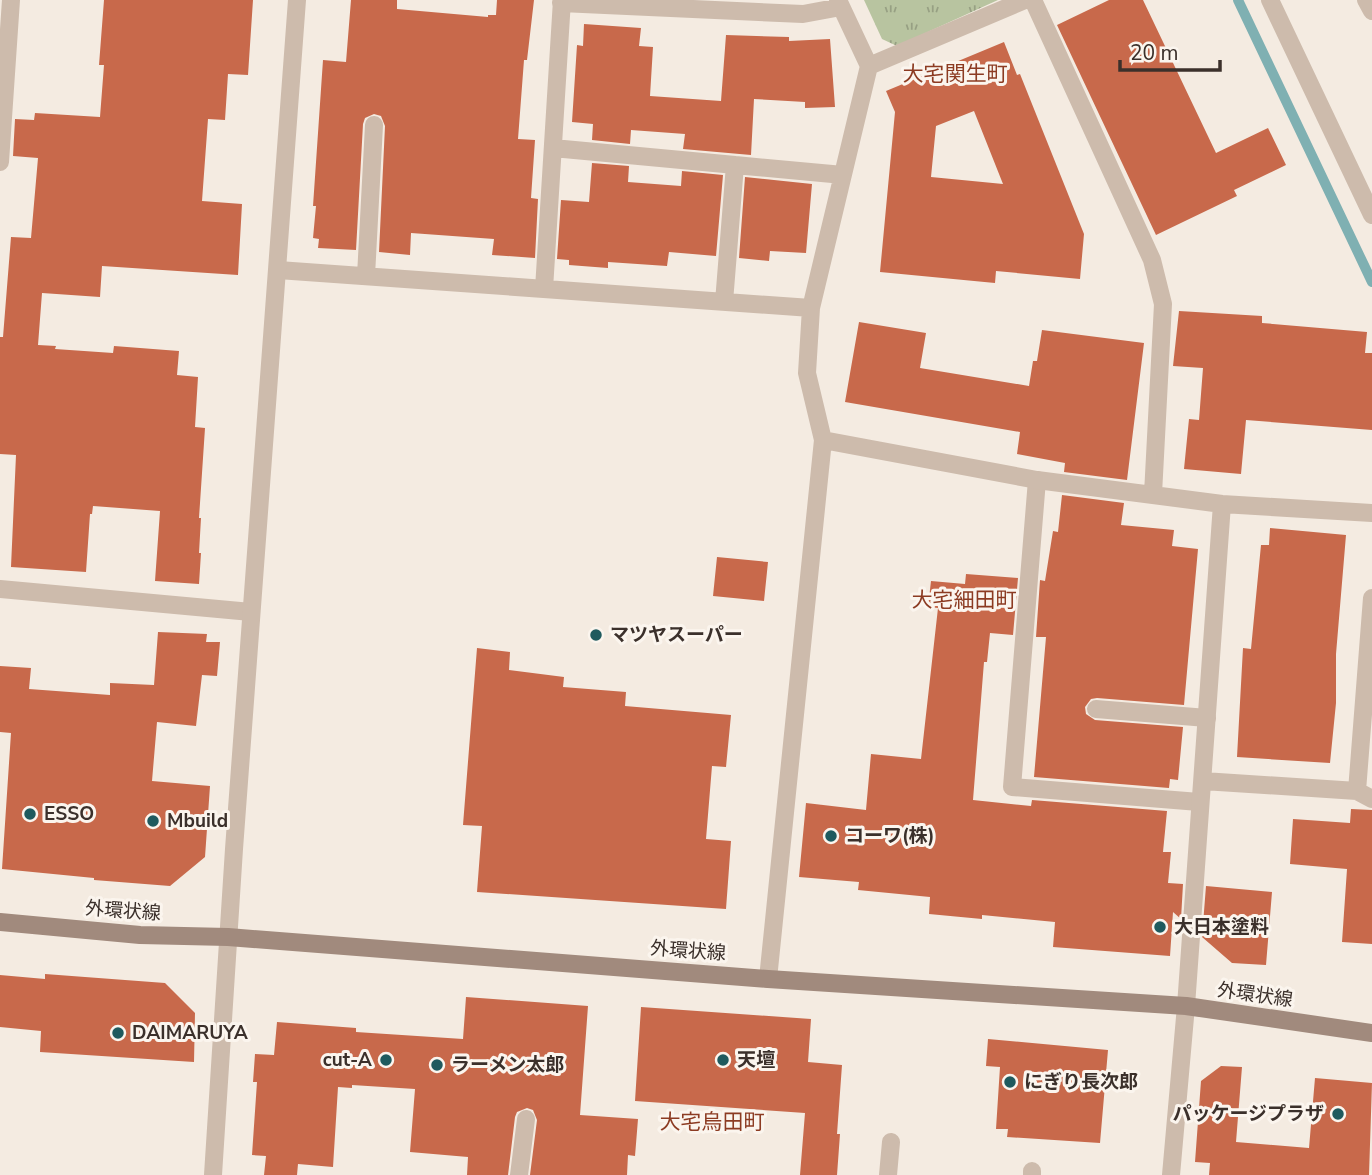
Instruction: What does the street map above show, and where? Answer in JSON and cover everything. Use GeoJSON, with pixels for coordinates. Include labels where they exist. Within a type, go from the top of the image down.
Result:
{"type":"FeatureCollection","features":[{"type":"Feature","properties":{"kind":"main road","name":"外環状線"},"geometry":{"type":"LineString","coordinates":[[0,922],[139,935],[228,937],[768,979],[1186,1006],[1372,1033]]}},
{"type":"Feature","properties":{"kind":"street"},"geometry":{"type":"LineString","coordinates":[[0,162],[2,96],[11,0]]}},
{"type":"Feature","properties":{"kind":"street"},"geometry":{"type":"LineString","coordinates":[[213,1175],[251,612],[297,0]]}},
{"type":"Feature","properties":{"kind":"street"},"geometry":{"type":"LineString","coordinates":[[869,66],[1025,0]]}},
{"type":"Feature","properties":{"kind":"street"},"geometry":{"type":"LineString","coordinates":[[1033,0],[1152,261],[1163,304],[1153,494]]}},
{"type":"Feature","properties":{"kind":"street"},"geometry":{"type":"LineString","coordinates":[[1270,0],[1372,215]]}},
{"type":"Feature","properties":{"kind":"street"},"geometry":{"type":"LineString","coordinates":[[1366,0],[1372,11]]}},
{"type":"Feature","properties":{"kind":"street"},"geometry":{"type":"LineString","coordinates":[[544,289],[561,2],[803,14],[840,3],[869,66],[811,308],[807,373],[823,440],[768,979]]}},
{"type":"Feature","properties":{"kind":"street"},"geometry":{"type":"LineString","coordinates":[[366,276],[374,125]]}},
{"type":"Feature","properties":{"kind":"street"},"geometry":{"type":"LineString","coordinates":[[553,148],[843,175]]}},
{"type":"Feature","properties":{"kind":"street"},"geometry":{"type":"LineString","coordinates":[[724,302],[735,165]]}},
{"type":"Feature","properties":{"kind":"street"},"geometry":{"type":"LineString","coordinates":[[278,270],[811,308]]}},
{"type":"Feature","properties":{"kind":"street"},"geometry":{"type":"LineString","coordinates":[[823,440],[1037,480],[1222,504],[1372,513]]}},
{"type":"Feature","properties":{"kind":"street"},"geometry":{"type":"LineString","coordinates":[[1037,480],[1012,787],[1199,802]]}},
{"type":"Feature","properties":{"kind":"street"},"geometry":{"type":"LineString","coordinates":[[1171,1175],[1186,1006],[1199,802],[1208,718],[1222,504]]}},
{"type":"Feature","properties":{"kind":"street"},"geometry":{"type":"LineString","coordinates":[[0,589],[251,612]]}},
{"type":"Feature","properties":{"kind":"street"},"geometry":{"type":"LineString","coordinates":[[1203,781],[1365,795],[1372,598]]}},
{"type":"Feature","properties":{"kind":"street"},"geometry":{"type":"LineString","coordinates":[[1096,709],[1208,718]]}},
{"type":"Feature","properties":{"kind":"street"},"geometry":{"type":"LineString","coordinates":[[519,1175],[526,1119]]}},
{"type":"Feature","properties":{"kind":"street"},"geometry":{"type":"LineString","coordinates":[[888,1175],[891,1142]]}},
{"type":"Feature","properties":{"kind":"green space"},"geometry":{"type":"Polygon","coordinates":[[[864,0],[998,0],[897,46],[882,39],[864,0]]]}},
{"type":"Feature","properties":{"kind":"building"},"geometry":{"type":"Polygon","coordinates":[[[104,0],[253,0],[248,75],[228,74],[225,120],[208,119],[202,201],[242,204],[238,275],[102,266],[100,297],[42,293],[38,345],[56,346],[55,349],[113,353],[114,346],[179,351],[177,375],[198,377],[195,427],[205,428],[199,518],[199,584],[155,581],[160,511],[93,506],[90,514],[86,572],[11,567],[16,455],[0,454],[0,337],[3,337],[11,237],[31,238],[38,158],[13,156],[15,119],[34,120],[35,113],[100,117],[104,65],[99,65],[104,0]]]}},
{"type":"Feature","properties":{"kind":"building"},"geometry":{"type":"Polygon","coordinates":[[[351,0],[397,0],[397,9],[488,17],[496,15],[497,0],[534,0],[527,60],[524,60],[518,139],[535,140],[531,198],[538,199],[535,258],[492,255],[494,239],[411,233],[410,255],[379,252],[385,126],[381,116],[374,114],[365,118],[363,124],[356,250],[318,248],[319,239],[313,238],[316,206],[313,206],[323,60],[346,62],[351,0]]]}},
{"type":"Feature","properties":{"kind":"building"},"geometry":{"type":"Polygon","coordinates":[[[1109,0],[1143,0],[1216,153],[1268,128],[1286,165],[1234,190],[1237,196],[1156,235],[1057,25],[1109,0]]]}},
{"type":"Feature","properties":{"kind":"building"},"geometry":{"type":"Polygon","coordinates":[[[584,24],[641,28],[639,46],[653,47],[650,96],[721,101],[726,35],[789,37],[789,41],[830,39],[835,107],[805,108],[805,102],[754,99],[751,155],[683,149],[685,134],[631,130],[630,144],[592,140],[593,124],[572,122],[577,45],[583,46],[584,24]]]}},
{"type":"Feature","properties":{"kind":"building"},"geometry":{"type":"Polygon","coordinates":[[[1004,42],[1017,75],[1020,74],[1084,234],[1080,279],[996,271],[995,283],[880,272],[895,112],[886,91],[1004,42]],[[974,111],[936,126],[931,177],[1003,184],[974,111]]]}},
{"type":"Feature","properties":{"kind":"building"},"geometry":{"type":"Polygon","coordinates":[[[592,163],[629,166],[628,182],[681,186],[682,171],[723,175],[716,256],[669,252],[667,266],[608,262],[608,268],[569,265],[569,260],[557,259],[561,200],[589,202],[592,163]]]}},
{"type":"Feature","properties":{"kind":"building"},"geometry":{"type":"Polygon","coordinates":[[[745,177],[812,184],[806,253],[770,251],[769,261],[739,258],[745,177]]]}},
{"type":"Feature","properties":{"kind":"building"},"geometry":{"type":"Polygon","coordinates":[[[1179,311],[1262,316],[1262,323],[1367,332],[1365,353],[1372,353],[1372,430],[1246,420],[1241,474],[1184,469],[1189,419],[1199,420],[1203,368],[1173,366],[1179,311]]]}},
{"type":"Feature","properties":{"kind":"building"},"geometry":{"type":"Polygon","coordinates":[[[859,322],[926,333],[920,368],[1029,386],[1033,361],[1037,361],[1042,330],[1144,343],[1127,480],[1064,472],[1065,463],[1017,454],[1020,432],[845,402],[859,322]]]}},
{"type":"Feature","properties":{"kind":"building"},"geometry":{"type":"Polygon","coordinates":[[[1062,495],[1124,503],[1121,525],[1174,530],[1172,546],[1198,549],[1184,705],[1097,698],[1091,699],[1085,707],[1086,714],[1095,720],[1183,727],[1178,780],[1170,779],[1169,788],[1034,777],[1046,637],[1036,637],[1040,580],[1045,581],[1053,531],[1058,532],[1062,495]]]}},
{"type":"Feature","properties":{"kind":"building"},"geometry":{"type":"Polygon","coordinates":[[[1270,528],[1346,535],[1330,763],[1237,757],[1243,648],[1251,649],[1261,545],[1269,545],[1270,528]]]}},
{"type":"Feature","properties":{"kind":"building"},"geometry":{"type":"Polygon","coordinates":[[[717,557],[768,562],[764,601],[713,596],[717,557]]]}},
{"type":"Feature","properties":{"kind":"building"},"geometry":{"type":"Polygon","coordinates":[[[966,574],[1018,578],[1013,635],[990,633],[987,662],[984,662],[973,800],[1031,806],[1032,800],[1167,811],[1163,852],[1171,852],[1168,883],[1183,884],[1181,919],[1173,912],[1170,956],[1053,947],[1055,922],[982,915],[982,919],[929,914],[930,897],[858,890],[859,882],[799,877],[806,803],[866,810],[871,754],[921,759],[938,608],[928,607],[931,581],[965,584],[966,574]]]}},
{"type":"Feature","properties":{"kind":"building"},"geometry":{"type":"Polygon","coordinates":[[[158,632],[207,634],[206,642],[220,642],[217,676],[202,675],[196,726],[157,722],[152,781],[210,786],[205,857],[170,886],[2,869],[11,733],[0,732],[0,666],[31,668],[29,689],[110,695],[110,683],[154,685],[158,632]]]}},
{"type":"Feature","properties":{"kind":"building"},"geometry":{"type":"Polygon","coordinates":[[[477,648],[510,652],[509,670],[564,677],[563,687],[626,692],[625,706],[731,715],[726,767],[712,766],[706,839],[731,841],[726,909],[477,892],[482,826],[463,825],[477,648]]]}},
{"type":"Feature","properties":{"kind":"building"},"geometry":{"type":"Polygon","coordinates":[[[1351,809],[1372,810],[1372,944],[1342,942],[1347,869],[1290,864],[1293,819],[1350,823],[1351,809]]]}},
{"type":"Feature","properties":{"kind":"building"},"geometry":{"type":"Polygon","coordinates":[[[1206,886],[1272,892],[1266,965],[1232,963],[1202,937],[1206,886]]]}},
{"type":"Feature","properties":{"kind":"building","name":"DAIMARUYA"},"geometry":{"type":"Polygon","coordinates":[[[45,974],[165,983],[195,1013],[194,1062],[40,1052],[41,1031],[0,1027],[0,975],[45,979],[45,974]]]}},
{"type":"Feature","properties":{"kind":"building"},"geometry":{"type":"Polygon","coordinates":[[[466,997],[588,1006],[580,1115],[638,1119],[635,1156],[628,1155],[627,1175],[530,1175],[537,1120],[533,1110],[527,1108],[517,1112],[515,1117],[508,1175],[467,1175],[468,1157],[410,1152],[415,1089],[352,1085],[352,1088],[338,1087],[333,1167],[298,1164],[297,1175],[264,1175],[266,1156],[252,1155],[257,1082],[253,1082],[255,1054],[274,1055],[277,1022],[356,1028],[356,1032],[463,1039],[466,997]]]}},
{"type":"Feature","properties":{"kind":"building","name":"天壇"},"geometry":{"type":"Polygon","coordinates":[[[641,1007],[811,1019],[808,1062],[842,1065],[837,1175],[800,1175],[805,1113],[635,1101],[641,1007]]]}},
{"type":"Feature","properties":{"kind":"building"},"geometry":{"type":"Polygon","coordinates":[[[988,1039],[1108,1050],[1100,1143],[1007,1137],[1008,1129],[996,1129],[1000,1067],[986,1066],[988,1039]]]}},
{"type":"Feature","properties":{"kind":"building"},"geometry":{"type":"Polygon","coordinates":[[[1221,1066],[1242,1067],[1236,1142],[1309,1148],[1315,1078],[1372,1083],[1369,1175],[1209,1175],[1210,1163],[1195,1162],[1201,1081],[1221,1066]]]}},
{"type":"Feature","properties":{"kind":"waterway"},"geometry":{"type":"LineString","coordinates":[[1238,0],[1372,282]]}},
{"type":"Feature","properties":{"kind":"place","name":"マツヤスーパー"},"geometry":{"type":"Point","coordinates":[596,635]}},
{"type":"Feature","properties":{"kind":"place","name":"ESSO"},"geometry":{"type":"Point","coordinates":[30,814]}},
{"type":"Feature","properties":{"kind":"place","name":"Mbuild"},"geometry":{"type":"Point","coordinates":[153,821]}},
{"type":"Feature","properties":{"kind":"place","name":"コーワ(株)"},"geometry":{"type":"Point","coordinates":[831,836]}},
{"type":"Feature","properties":{"kind":"place","name":"大日本塗料"},"geometry":{"type":"Point","coordinates":[1160,927]}},
{"type":"Feature","properties":{"kind":"place","name":"DAIMARUYA"},"geometry":{"type":"Point","coordinates":[118,1033]}},
{"type":"Feature","properties":{"kind":"place","name":"cut-A"},"geometry":{"type":"Point","coordinates":[386,1060]}},
{"type":"Feature","properties":{"kind":"place","name":"天壇"},"geometry":{"type":"Point","coordinates":[723,1060]}},
{"type":"Feature","properties":{"kind":"place","name":"ラーメン太郎"},"geometry":{"type":"Point","coordinates":[437,1065]}},
{"type":"Feature","properties":{"kind":"place","name":"にぎり長次郎"},"geometry":{"type":"Point","coordinates":[1010,1082]}},
{"type":"Feature","properties":{"kind":"place","name":"パッケージプラザ"},"geometry":{"type":"Point","coordinates":[1338,1114]}},
{"type":"Feature","properties":{"kind":"district","name":"大宅関生町"},"geometry":{"type":"Point","coordinates":[955,74]}},
{"type":"Feature","properties":{"kind":"district","name":"大宅細田町"},"geometry":{"type":"Point","coordinates":[964,600]}},
{"type":"Feature","properties":{"kind":"district","name":"大宅烏田町"},"geometry":{"type":"Point","coordinates":[712,1122]}}]}
